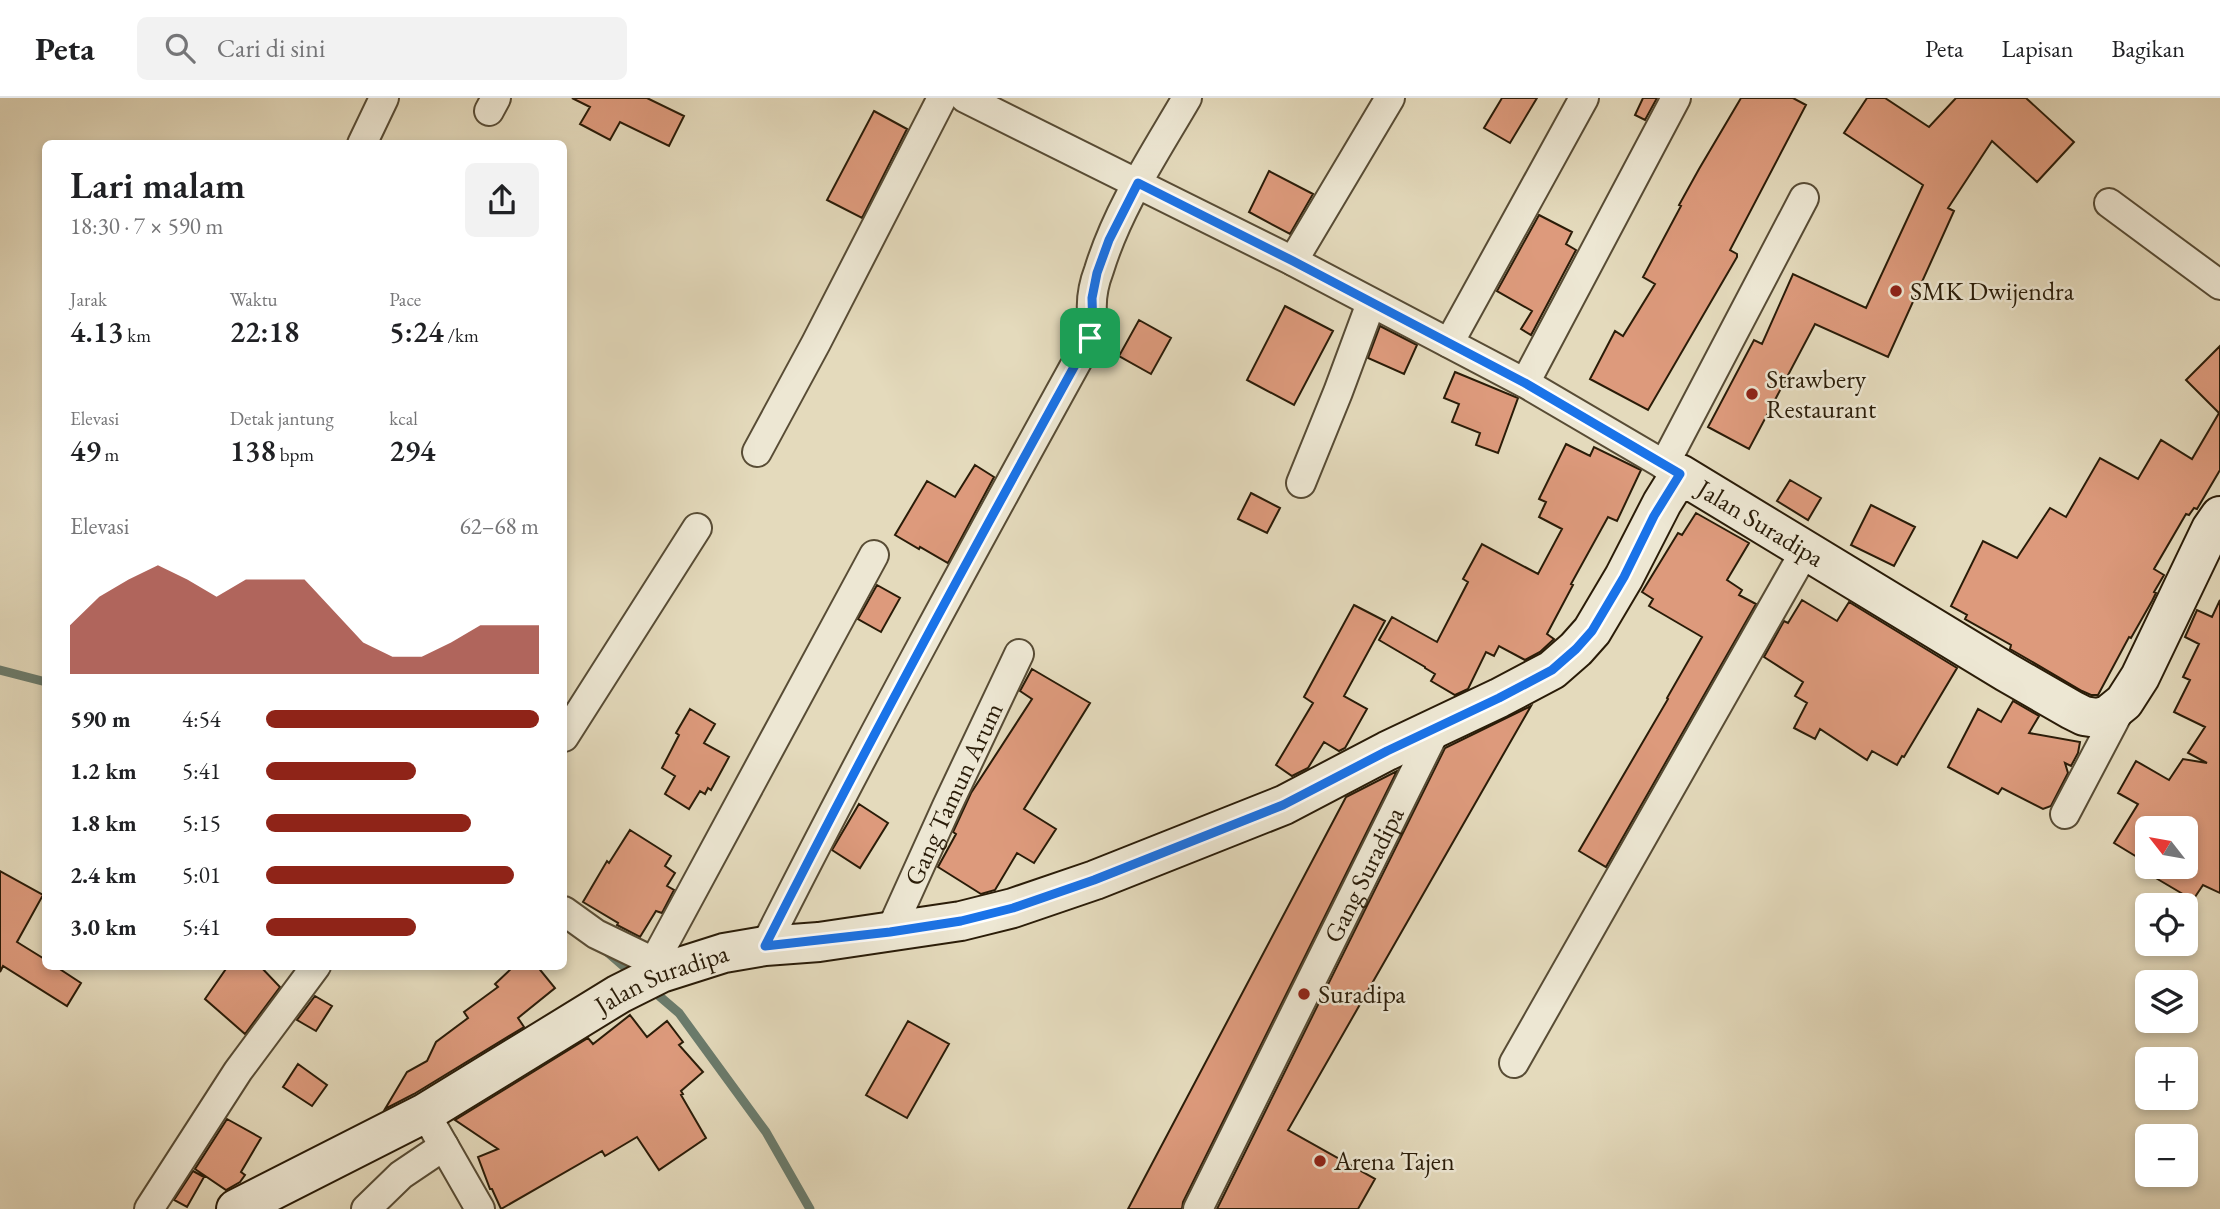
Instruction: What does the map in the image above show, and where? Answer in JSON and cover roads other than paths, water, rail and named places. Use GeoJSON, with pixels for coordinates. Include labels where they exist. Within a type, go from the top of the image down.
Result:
{"type":"FeatureCollection","features":[{"type":"Feature","properties":{"kind":"street"},"geometry":{"type":"LineString","coordinates":[[364,140],[384,98]]}},
{"type":"Feature","properties":{"kind":"street"},"geometry":{"type":"LineString","coordinates":[[757,452],[816,344],[942,98]]}},
{"type":"Feature","properties":{"kind":"street"},"geometry":{"type":"LineString","coordinates":[[965,98],[1293,261],[1525,383],[1672,470],[1804,198]]}},
{"type":"Feature","properties":{"kind":"street"},"geometry":{"type":"LineString","coordinates":[[765,946],[843,792],[954,584],[1090,338],[1093,331],[1092,298],[1097,273],[1109,240],[1187,98]]}},
{"type":"Feature","properties":{"kind":"street"},"geometry":{"type":"LineString","coordinates":[[1293,261],[1390,98]]}},
{"type":"Feature","properties":{"kind":"street"},"geometry":{"type":"LineString","coordinates":[[1449,344],[1584,98]]}},
{"type":"Feature","properties":{"kind":"street"},"geometry":{"type":"LineString","coordinates":[[1525,383],[1676,98]]}},
{"type":"Feature","properties":{"kind":"street"},"geometry":{"type":"LineString","coordinates":[[2109,203],[2220,285]]}},
{"type":"Feature","properties":{"kind":"street"},"geometry":{"type":"LineString","coordinates":[[1301,483],[1371,303]]}},
{"type":"Feature","properties":{"kind":"street","name":"Jalan Suradipa"},"geometry":{"type":"LineString","coordinates":[[236,1209],[425,1113],[662,966],[765,946],[961,921],[1013,908],[1094,880],[1283,805],[1552,670],[1592,631],[1605,610],[1654,516],[1672,470],[2006,672],[2084,716],[2102,718],[2124,702]]}},
{"type":"Feature","properties":{"kind":"street"},"geometry":{"type":"LineString","coordinates":[[2065,814],[2140,677],[2211,529],[2220,516]]}},
{"type":"Feature","properties":{"kind":"street"},"geometry":{"type":"LineString","coordinates":[[567,732],[697,528]]}},
{"type":"Feature","properties":{"kind":"street"},"geometry":{"type":"LineString","coordinates":[[1514,1063],[1805,551]]}},
{"type":"Feature","properties":{"kind":"street"},"geometry":{"type":"LineString","coordinates":[[567,913],[596,934],[662,966],[874,555]]}},
{"type":"Feature","properties":{"kind":"street","name":"Gang Tamun Arum"},"geometry":{"type":"LineString","coordinates":[[890,932],[1019,654]]}},
{"type":"Feature","properties":{"kind":"street","name":"Gang Suradipa"},"geometry":{"type":"LineString","coordinates":[[1198,1209],[1436,729]]}},
{"type":"Feature","properties":{"kind":"street"},"geometry":{"type":"LineString","coordinates":[[149,1209],[238,1071],[313,970]]}},
{"type":"Feature","properties":{"kind":"street"},"geometry":{"type":"LineString","coordinates":[[425,1113],[481,1209]]}},
{"type":"Feature","properties":{"kind":"street"},"geometry":{"type":"LineString","coordinates":[[366,1209],[401,1175],[444,1146]]}},
{"type":"Feature","properties":{"kind":"waterway"},"geometry":{"type":"LineString","coordinates":[[0,670],[42,681]]}},
{"type":"Feature","properties":{"kind":"waterway"},"geometry":{"type":"LineString","coordinates":[[606,951],[635,976]]}},
{"type":"Feature","properties":{"kind":"waterway"},"geometry":{"type":"LineString","coordinates":[[651,989],[679,1013],[766,1132],[810,1209]]}},
{"type":"Feature","properties":{"kind":"place","name":"SMK Dwijendra"},"geometry":{"type":"Point","coordinates":[1896,291]}},
{"type":"Feature","properties":{"kind":"place","name":"Strawbery Restaurant"},"geometry":{"type":"Point","coordinates":[1752,394]}},
{"type":"Feature","properties":{"kind":"place","name":"Suradipa"},"geometry":{"type":"Point","coordinates":[1304,994]}},
{"type":"Feature","properties":{"kind":"place","name":"Arena Tajen"},"geometry":{"type":"Point","coordinates":[1320,1161]}}]}
